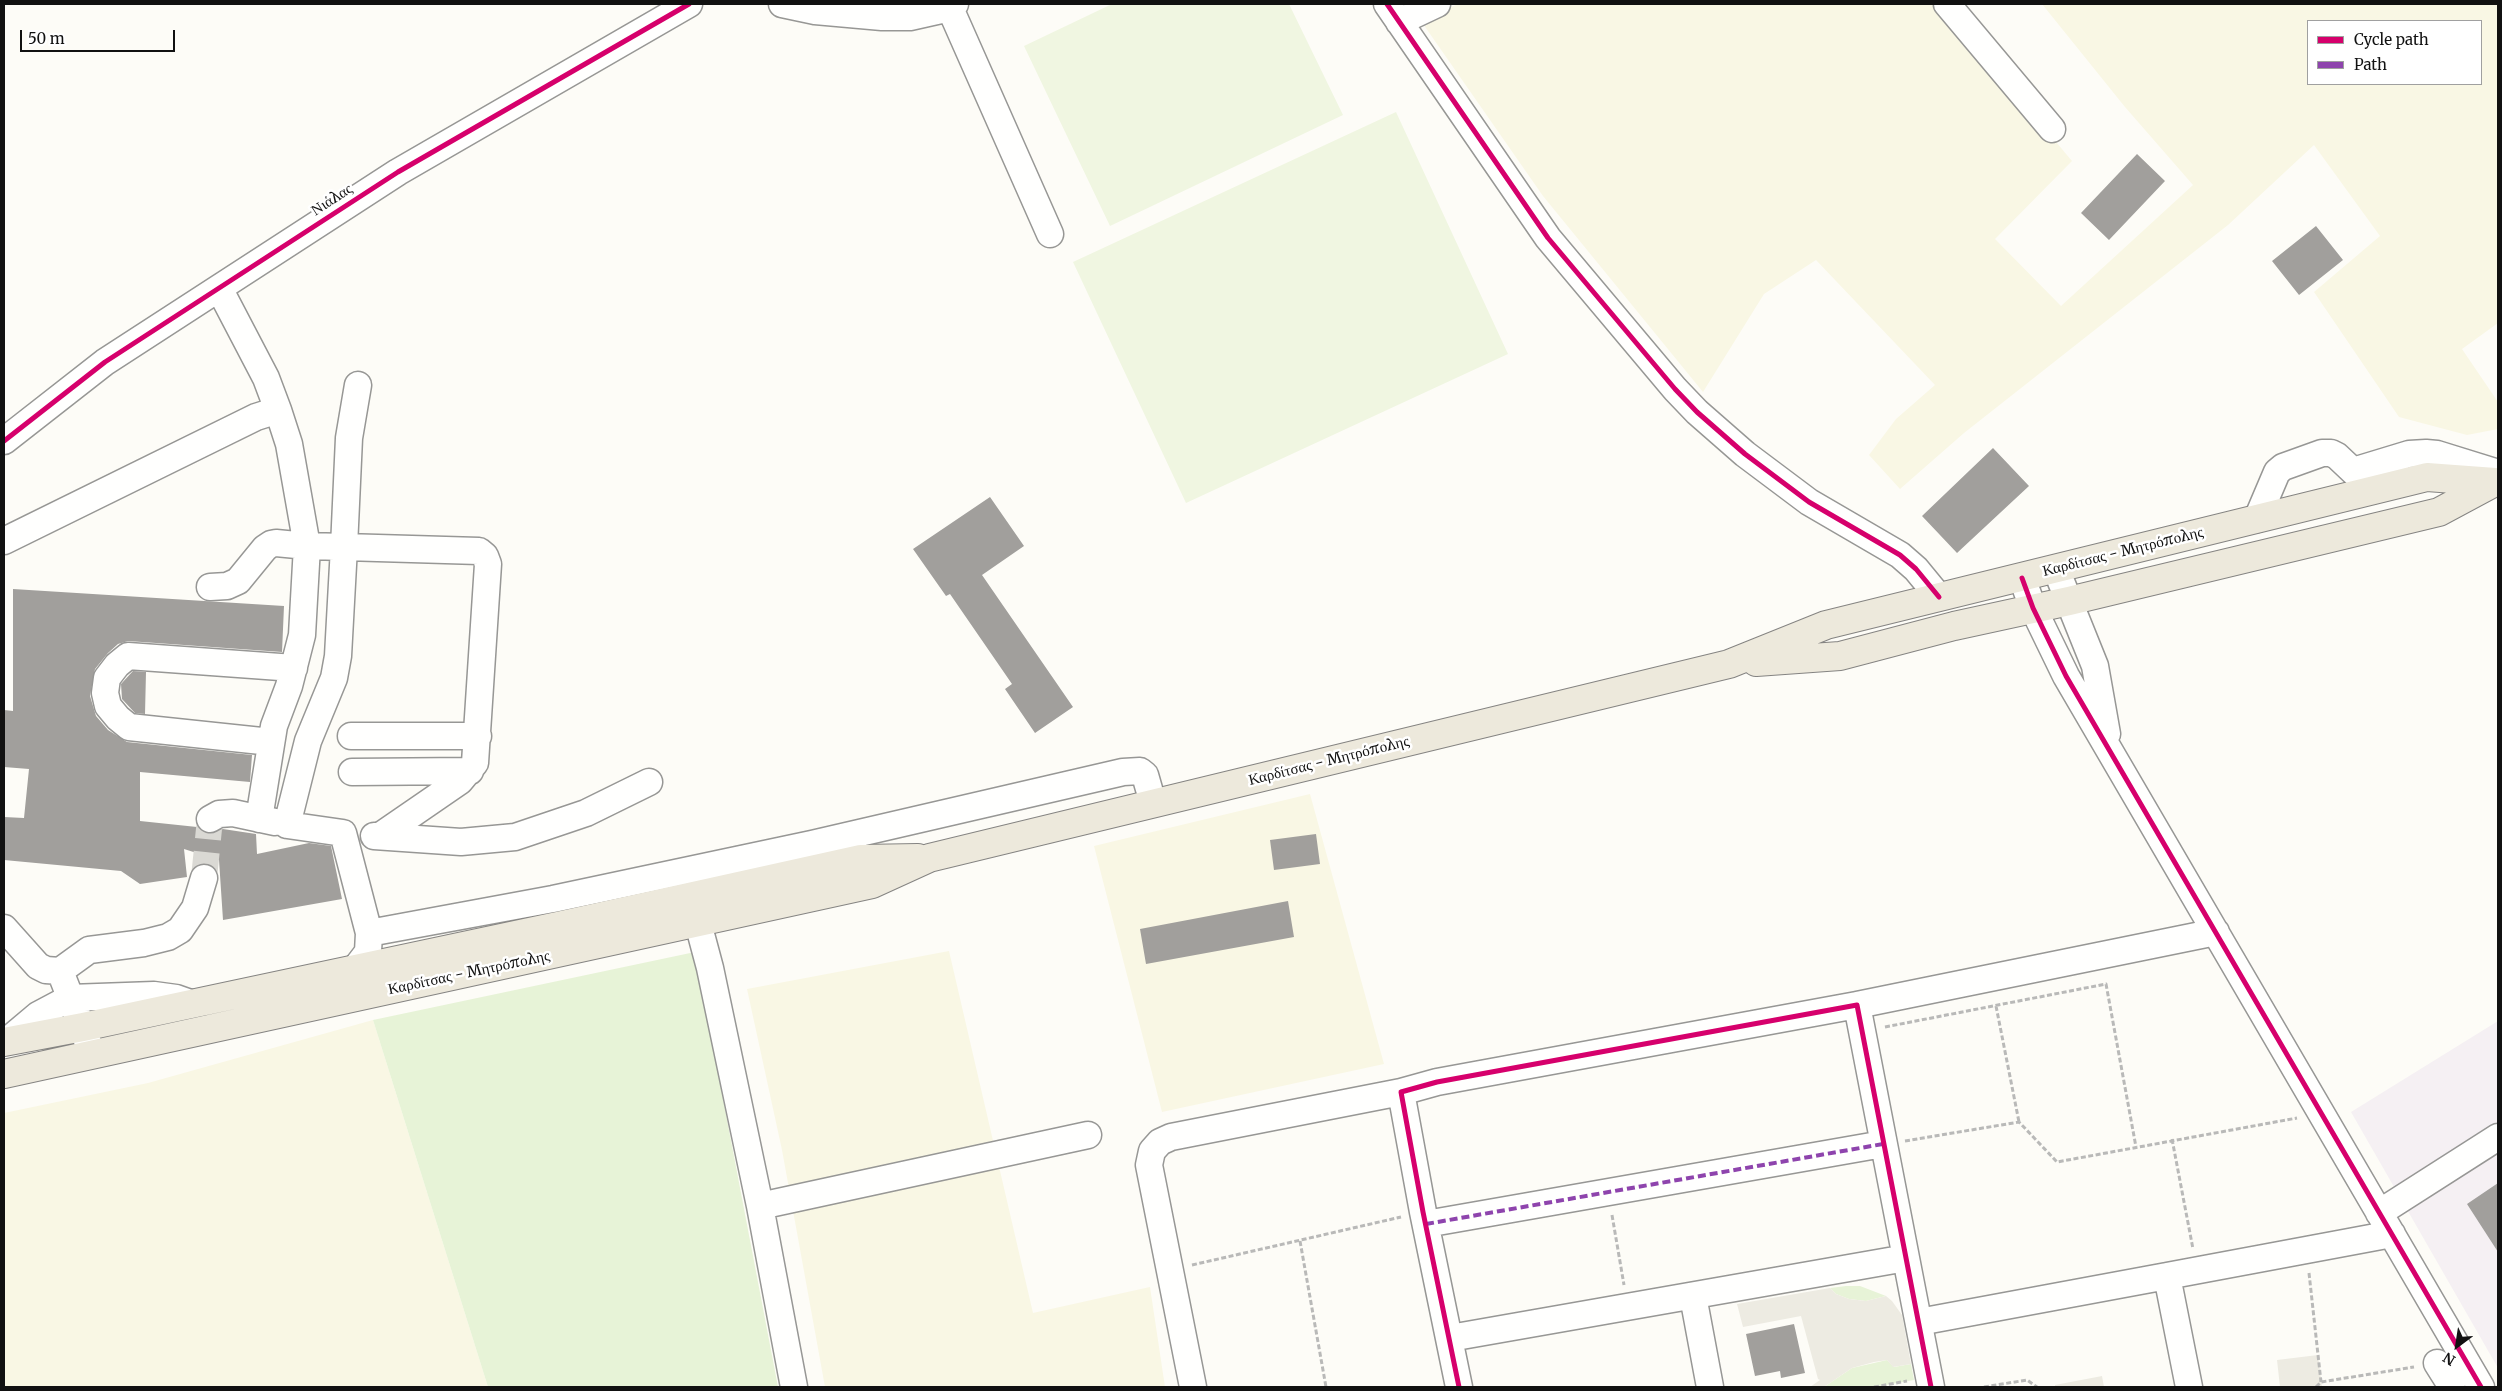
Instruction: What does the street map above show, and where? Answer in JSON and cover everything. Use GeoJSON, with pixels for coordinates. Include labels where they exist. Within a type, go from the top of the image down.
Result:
{"type":"FeatureCollection","features":[{"type":"Feature","properties":{"kind":"main road","name":"Καρδίτσας - Μητρόπολης"},"geometry":{"type":"LineString","coordinates":[[4,1074],[872,884],[929,858],[1729,664],[1826,625],[2427,477],[2497,479]]}},
{"type":"Feature","properties":{"kind":"main road","name":"Καρδίτσας - Μητρόπολης"},"geometry":{"type":"LineString","coordinates":[[1729,664],[1840,656],[1954,626],[2069,601],[2439,512],[2497,479]]}},
{"type":"Feature","properties":{"kind":"main road","name":"Καρδίτσας - Μητρόπολης"},"geometry":{"type":"LineString","coordinates":[[5,1042],[83,1028],[861,859],[929,858]]}},
{"type":"Feature","properties":{"kind":"street","name":"Νιάλας"},"geometry":{"type":"LineString","coordinates":[[4,441],[105,362],[398,172],[689,4]]}},
{"type":"Feature","properties":{"kind":"street"},"geometry":{"type":"LineString","coordinates":[[782,4],[815,11],[882,17],[910,17],[952,6],[1050,234]]}},
{"type":"Feature","properties":{"kind":"street"},"geometry":{"type":"LineString","coordinates":[[1437,4],[1393,13],[1548,238],[1686,400],[1745,454],[1809,502],[1900,555],[1916,568],[1939,597]]}},
{"type":"Feature","properties":{"kind":"street"},"geometry":{"type":"LineString","coordinates":[[1947,4],[2052,129]]}},
{"type":"Feature","properties":{"kind":"street"},"geometry":{"type":"LineString","coordinates":[[219,288],[266,378],[278,410],[289,444],[307,546],[302,635],[294,668],[276,715],[259,819]]}},
{"type":"Feature","properties":{"kind":"street"},"geometry":{"type":"LineString","coordinates":[[287,825],[308,741],[334,678],[338,656],[350,438],[358,385]]}},
{"type":"Feature","properties":{"kind":"street"},"geometry":{"type":"LineString","coordinates":[[4,540],[256,417],[278,410]]}},
{"type":"Feature","properties":{"kind":"street"},"geometry":{"type":"LineString","coordinates":[[2257,519],[2277,472],[2283,467],[2322,454],[2331,453],[2373,490]]}},
{"type":"Feature","properties":{"kind":"street"},"geometry":{"type":"LineString","coordinates":[[2353,471],[2409,454],[2426,453],[2437,454],[2497,479]]}},
{"type":"Feature","properties":{"kind":"street"},"geometry":{"type":"LineString","coordinates":[[210,587],[227,586],[238,581],[265,548],[276,543],[307,546],[479,552],[485,556],[488,564],[475,763],[460,781],[380,836]]}},
{"type":"Feature","properties":{"kind":"street"},"geometry":{"type":"LineString","coordinates":[[2056,569],[2095,666],[2110,750]]}},
{"type":"Feature","properties":{"kind":"street"},"geometry":{"type":"LineString","coordinates":[[2022,578],[2033,608],[2066,676],[2481,1387]]}},
{"type":"Feature","properties":{"kind":"street"},"geometry":{"type":"LineString","coordinates":[[271,742],[129,727],[108,706],[106,693],[108,678],[117,665],[128,656],[294,668]]}},
{"type":"Feature","properties":{"kind":"street"},"geometry":{"type":"LineString","coordinates":[[351,736],[478,736]]}},
{"type":"Feature","properties":{"kind":"street"},"geometry":{"type":"LineString","coordinates":[[352,772],[470,771]]}},
{"type":"Feature","properties":{"kind":"street"},"geometry":{"type":"LineString","coordinates":[[369,933],[553,899],[812,844],[1131,771],[1140,771],[1145,775],[1152,803]]}},
{"type":"Feature","properties":{"kind":"street"},"geometry":{"type":"LineString","coordinates":[[210,819],[224,813],[343,833],[461,842],[515,837],[586,813],[649,782]]}},
{"type":"Feature","properties":{"kind":"street"},"geometry":{"type":"LineString","coordinates":[[343,833],[369,933],[368,952],[356,969]]}},
{"type":"Feature","properties":{"kind":"street"},"geometry":{"type":"LineString","coordinates":[[4,928],[38,966],[46,970],[60,971],[90,950],[144,943],[168,937],[180,930],[195,908],[204,878]]}},
{"type":"Feature","properties":{"kind":"street"},"geometry":{"type":"LineString","coordinates":[[586,892],[601,944]]}},
{"type":"Feature","properties":{"kind":"street"},"geometry":{"type":"LineString","coordinates":[[553,899],[563,952]]}},
{"type":"Feature","properties":{"kind":"street"},"geometry":{"type":"LineString","coordinates":[[698,923],[710,968],[760,1206],[794,1387]]}},
{"type":"Feature","properties":{"kind":"street"},"geometry":{"type":"LineString","coordinates":[[1193,1387],[1149,1165],[1152,1151],[1160,1142],[1171,1137],[1401,1092],[1437,1082],[1857,1005],[2216,932]]}},
{"type":"Feature","properties":{"kind":"street"},"geometry":{"type":"LineString","coordinates":[[369,933],[381,948],[403,959]]}},
{"type":"Feature","properties":{"kind":"street"},"geometry":{"type":"LineString","coordinates":[[60,971],[93,1056]]}},
{"type":"Feature","properties":{"kind":"street"},"geometry":{"type":"LineString","coordinates":[[5,1042],[38,1015],[70,998],[154,995],[176,998],[193,1004]]}},
{"type":"Feature","properties":{"kind":"street"},"geometry":{"type":"LineString","coordinates":[[1857,1005],[1930,1382]]}},
{"type":"Feature","properties":{"kind":"street"},"geometry":{"type":"LineString","coordinates":[[1401,1092],[1459,1387]]}},
{"type":"Feature","properties":{"kind":"street"},"geometry":{"type":"LineString","coordinates":[[760,1206],[1088,1135]]}},
{"type":"Feature","properties":{"kind":"street"},"geometry":{"type":"LineString","coordinates":[[1919,1322],[2307,1250],[2385,1223],[2498,1137]]}},
{"type":"Feature","properties":{"kind":"street"},"geometry":{"type":"LineString","coordinates":[[1425,1218],[1608,1193],[1883,1144]]}},
{"type":"Feature","properties":{"kind":"street"},"geometry":{"type":"LineString","coordinates":[[1450,1338],[1906,1258]]}},
{"type":"Feature","properties":{"kind":"street"},"geometry":{"type":"LineString","coordinates":[[2167,1276],[2188,1387]]}},
{"type":"Feature","properties":{"kind":"street"},"geometry":{"type":"LineString","coordinates":[[1693,1296],[1710,1387]]}},
{"type":"Feature","properties":{"kind":"street"},"geometry":{"type":"LineString","coordinates":[[2438,1363],[2452,1387]]}},
{"type":"Feature","properties":{"kind":"path"},"geometry":{"type":"LineString","coordinates":[[1862,1032],[2106,984],[2136,1146]]}},
{"type":"Feature","properties":{"kind":"path"},"geometry":{"type":"LineString","coordinates":[[1996,1006],[2019,1122],[2057,1162],[2296,1116]]}},
{"type":"Feature","properties":{"kind":"path"},"geometry":{"type":"LineString","coordinates":[[1883,1144],[2019,1122]]}},
{"type":"Feature","properties":{"kind":"path"},"geometry":{"type":"LineString","coordinates":[[2172,1140],[2197,1270]]}},
{"type":"Feature","properties":{"kind":"path"},"geometry":{"type":"LineString","coordinates":[[1608,1193],[1628,1308]]}},
{"type":"Feature","properties":{"kind":"path"},"geometry":{"type":"LineString","coordinates":[[1171,1269],[1300,1241],[1425,1218]]}},
{"type":"Feature","properties":{"kind":"path"},"geometry":{"type":"LineString","coordinates":[[1300,1241],[1326,1387]]}},
{"type":"Feature","properties":{"kind":"path"},"geometry":{"type":"LineString","coordinates":[[2307,1250],[2321,1382]]}},
{"type":"Feature","properties":{"kind":"path"},"geometry":{"type":"LineString","coordinates":[[2316,1387],[2321,1382],[2438,1363]]}},
{"type":"Feature","properties":{"kind":"path"},"geometry":{"type":"LineString","coordinates":[[1984,1387],[2026,1380],[2037,1387]]}},
{"type":"Feature","properties":{"kind":"path"},"geometry":{"type":"LineString","coordinates":[[1874,1387],[1930,1382]]}},
{"type":"Feature","properties":{"kind":"shaded area"},"geometry":{"type":"Polygon","coordinates":[[[1458,4],[1940,4],[2072,161],[1995,239],[2061,306],[2193,185],[2125,107],[2042,4],[2498,4],[2498,323],[2462,349],[2498,402],[2498,429],[2467,435],[2399,417],[2314,292],[2380,236],[2314,145],[2228,225],[1964,433],[1900,489],[1869,455],[1896,419],[1935,385],[1816,260],[1764,294],[1703,392],[1543,196],[1421,21],[1458,4]]]}},
{"type":"Feature","properties":{"kind":"shaded area"},"geometry":{"type":"Polygon","coordinates":[[[1310,794],[1384,1064],[1162,1112],[1094,846],[1310,794]]]}},
{"type":"Feature","properties":{"kind":"shaded area"},"geometry":{"type":"Polygon","coordinates":[[[949,951],[1033,1313],[1150,1287],[1165,1387],[825,1387],[782,1150],[747,989],[949,951]]]}},
{"type":"Feature","properties":{"kind":"shaded area"},"geometry":{"type":"Polygon","coordinates":[[[373,1020],[488,1387],[4,1387],[4,1113],[148,1083],[373,1020]]]}},
{"type":"Feature","properties":{"kind":"shaded area"},"geometry":{"type":"Polygon","coordinates":[[[2498,1021],[2498,1368],[2351,1112],[2498,1021]]]}},
{"type":"Feature","properties":{"kind":"shaded area"},"geometry":{"type":"Polygon","coordinates":[[[1830,1288],[1836,1294],[1849,1299],[1866,1301],[1886,1296],[1892,1301],[1902,1315],[1911,1364],[1893,1367],[1887,1360],[1874,1362],[1852,1368],[1824,1387],[1810,1387],[1820,1380],[1818,1379],[1801,1316],[1743,1327],[1737,1304],[1830,1288]]]}},
{"type":"Feature","properties":{"kind":"shaded area"},"geometry":{"type":"Polygon","coordinates":[[[2318,1355],[2322,1387],[2280,1387],[2277,1360],[2318,1355]]]}},
{"type":"Feature","properties":{"kind":"shaded area"},"geometry":{"type":"Polygon","coordinates":[[[2102,1376],[2104,1387],[2055,1387],[2055,1385],[2102,1376]]]}},
{"type":"Feature","properties":{"kind":"green space"},"geometry":{"type":"Polygon","coordinates":[[[1112,4],[1289,4],[1343,115],[1110,226],[1024,46],[1112,4]]]}},
{"type":"Feature","properties":{"kind":"green space"},"geometry":{"type":"Polygon","coordinates":[[[1396,112],[1508,354],[1186,503],[1073,262],[1396,112]]]}},
{"type":"Feature","properties":{"kind":"green space"},"geometry":{"type":"Polygon","coordinates":[[[695,952],[778,1387],[488,1387],[373,1020],[695,952]]]}},
{"type":"Feature","properties":{"kind":"green space"},"geometry":{"type":"Polygon","coordinates":[[[1860,1286],[1886,1296],[1866,1301],[1849,1299],[1836,1294],[1830,1288],[1860,1286]]]}},
{"type":"Feature","properties":{"kind":"green space"},"geometry":{"type":"Polygon","coordinates":[[[1887,1360],[1894,1367],[1911,1364],[1914,1380],[1874,1387],[1824,1387],[1852,1368],[1887,1360]]]}},
{"type":"Feature","properties":{"kind":"building"},"geometry":{"type":"Polygon","coordinates":[[[2137,154],[2165,181],[2109,240],[2081,213],[2137,154]]]}},
{"type":"Feature","properties":{"kind":"building"},"geometry":{"type":"Polygon","coordinates":[[[2316,226],[2343,260],[2299,295],[2272,261],[2316,226]]]}},
{"type":"Feature","properties":{"kind":"building"},"geometry":{"type":"Polygon","coordinates":[[[1993,448],[2029,486],[1957,553],[1922,516],[1993,448]]]}},
{"type":"Feature","properties":{"kind":"building"},"geometry":{"type":"Polygon","coordinates":[[[990,497],[1024,546],[982,575],[1073,707],[1035,733],[1005,689],[1012,684],[950,594],[946,596],[913,549],[990,497]]]}},
{"type":"Feature","properties":{"kind":"building"},"geometry":{"type":"Polygon","coordinates":[[[13,589],[284,606],[282,652],[128,641],[118,644],[95,669],[90,696],[96,716],[108,730],[127,742],[252,755],[250,782],[140,772],[140,821],[197,827],[202,832],[209,834],[223,829],[256,834],[257,854],[309,843],[331,846],[342,899],[223,920],[219,860],[184,849],[187,877],[140,884],[121,871],[4,860],[4,817],[24,818],[29,769],[4,767],[4,710],[13,711],[13,589]]]}},
{"type":"Feature","properties":{"kind":"building"},"geometry":{"type":"Polygon","coordinates":[[[133,671],[146,672],[145,714],[135,713],[122,699],[121,684],[133,671]]]}},
{"type":"Feature","properties":{"kind":"building"},"geometry":{"type":"Polygon","coordinates":[[[1316,834],[1320,864],[1274,870],[1270,840],[1316,834]]]}},
{"type":"Feature","properties":{"kind":"building"},"geometry":{"type":"Polygon","coordinates":[[[1288,901],[1294,937],[1146,964],[1140,929],[1288,901]]]}},
{"type":"Feature","properties":{"kind":"building"},"geometry":{"type":"Polygon","coordinates":[[[2498,1183],[2498,1252],[2467,1204],[2498,1183]]]}},
{"type":"Feature","properties":{"kind":"building"},"geometry":{"type":"Polygon","coordinates":[[[1794,1324],[1805,1373],[1781,1378],[1780,1371],[1755,1376],[1746,1334],[1794,1324]]]}},
{"type":"Feature","properties":{"kind":"tunnel"},"geometry":{"type":"LineString","coordinates":[[204,878],[210,819]]}},
{"type":"Feature","properties":{"kind":"marked path"},"geometry":{"type":"LineString","coordinates":[[1426,1224],[1883,1144]]}},
{"type":"Feature","properties":{"kind":"cycle path"},"geometry":{"type":"LineString","coordinates":[[4,441],[105,362],[398,172],[689,4]]}},
{"type":"Feature","properties":{"kind":"cycle path"},"geometry":{"type":"LineString","coordinates":[[1387,4],[1548,238],[1675,389],[1697,412],[1745,454],[1809,502],[1900,555],[1916,569],[1939,597]]}},
{"type":"Feature","properties":{"kind":"cycle path"},"geometry":{"type":"LineString","coordinates":[[2022,578],[2033,608],[2066,676],[2481,1387]]}},
{"type":"Feature","properties":{"kind":"cycle path"},"geometry":{"type":"LineString","coordinates":[[1459,1387],[1423,1212],[1401,1092],[1437,1082],[1857,1005],[1931,1387]]}}]}
